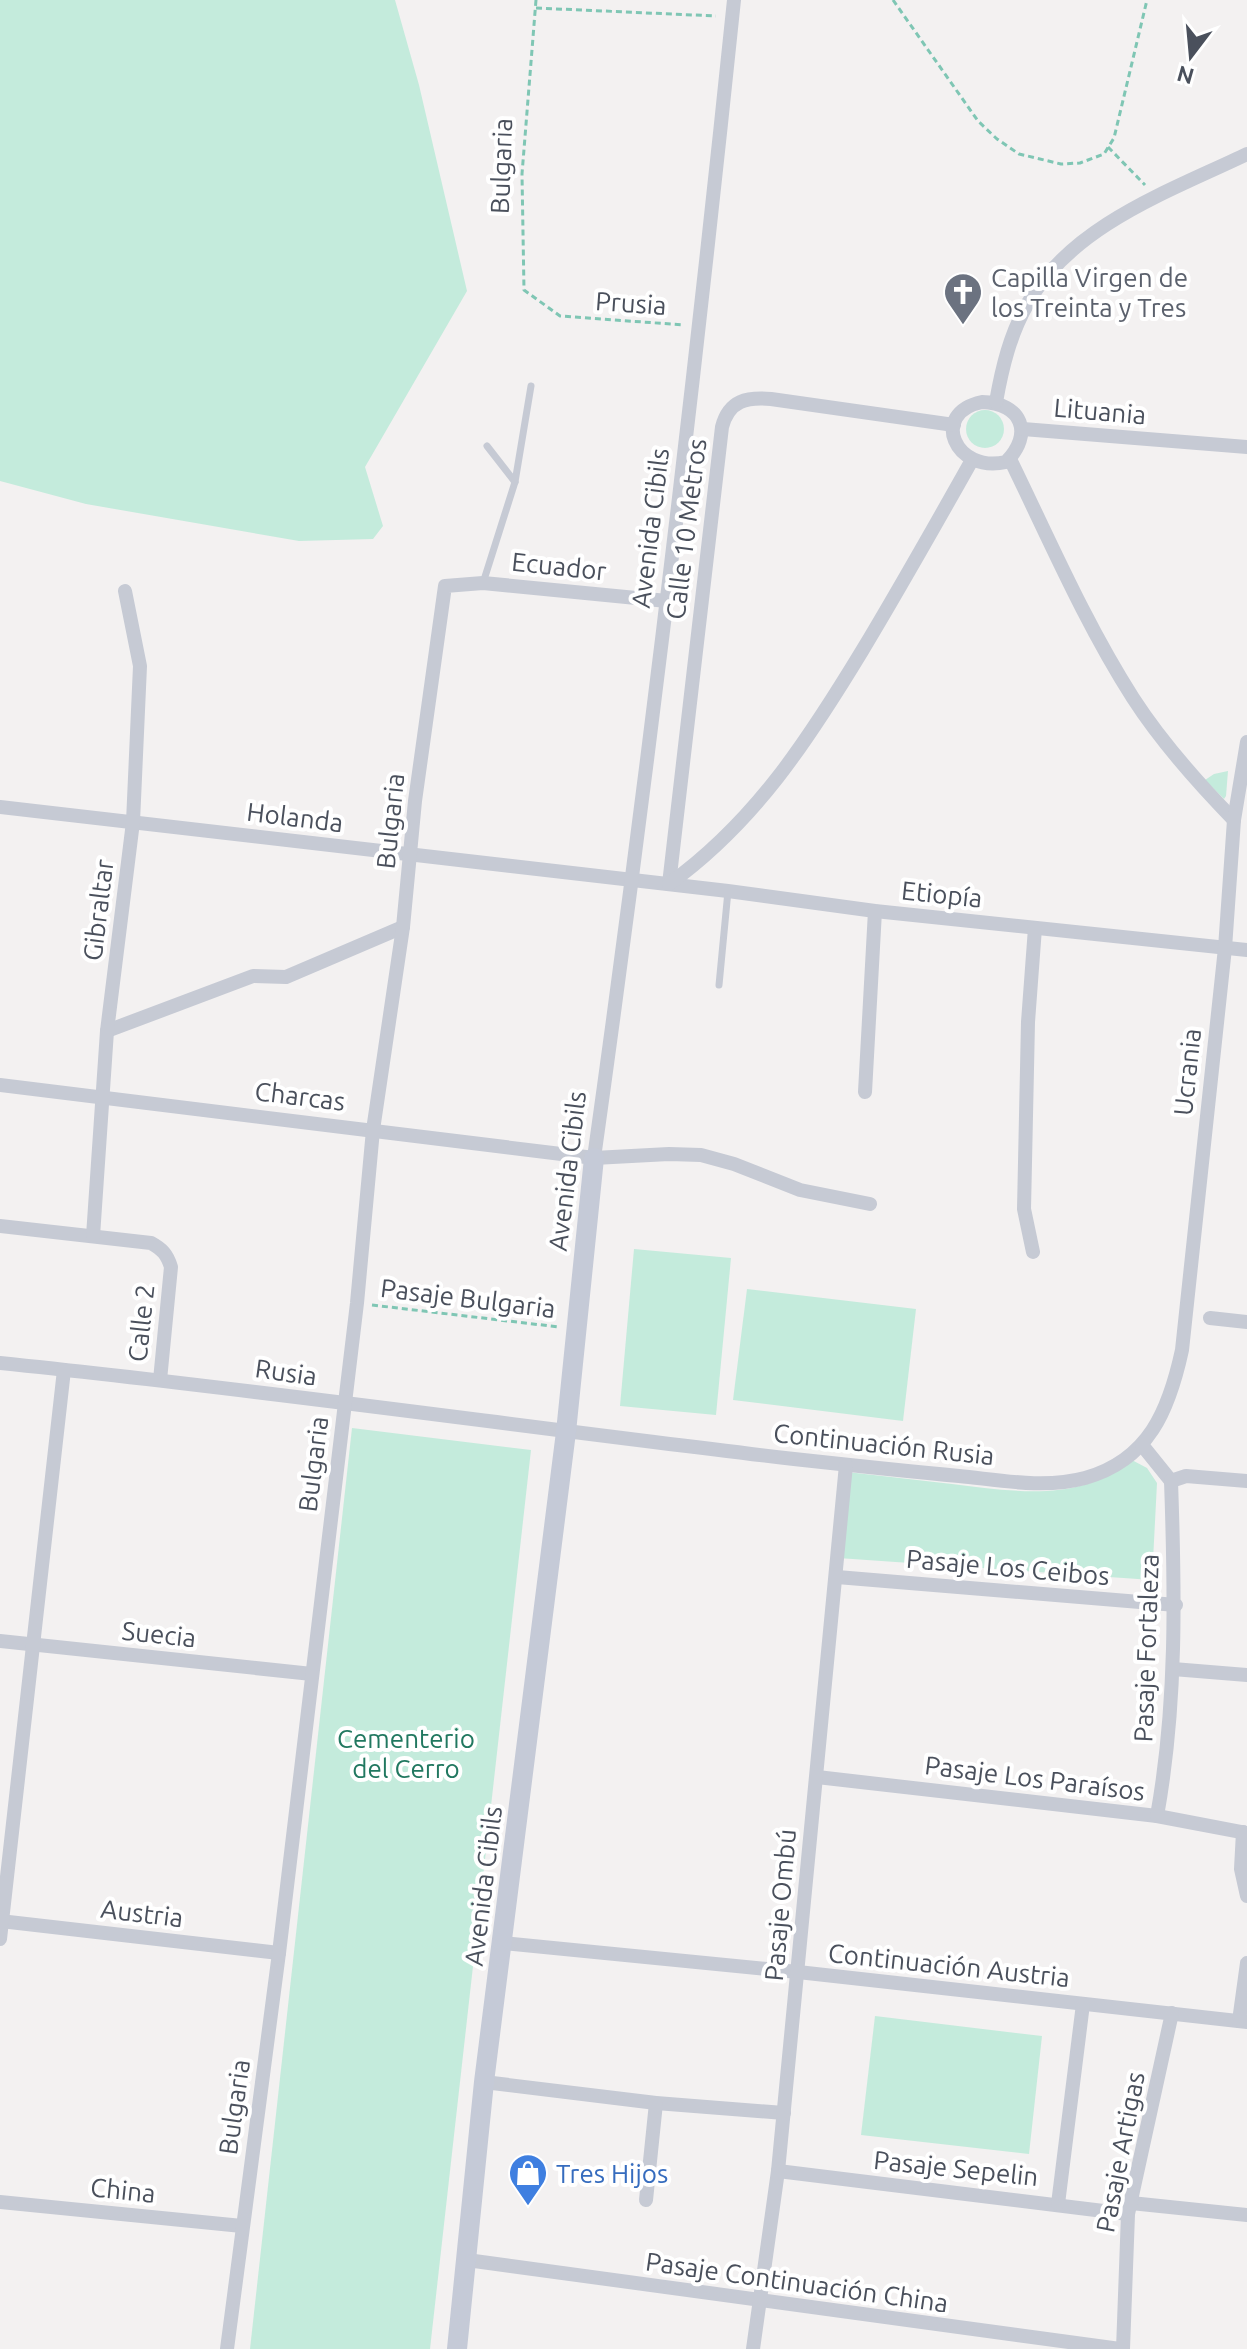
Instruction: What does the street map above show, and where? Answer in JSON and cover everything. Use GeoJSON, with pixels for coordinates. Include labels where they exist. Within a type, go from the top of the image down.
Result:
{"type":"FeatureCollection","features":[{"type":"Feature","properties":{"kind":"street","name":"Avenida Cibils"},"geometry":{"type":"LineString","coordinates":[[457,2349],[484,2082],[566,1432],[594,1158],[633,880],[667,601],[734,0]]}},
{"type":"Feature","properties":{"kind":"street"},"geometry":{"type":"LineString","coordinates":[[996,402],[1002,372],[1020,318],[1059,262],[1089,237],[1156,197],[1247,154]]}},
{"type":"Feature","properties":{"kind":"street","name":"Calle 10 Metros"},"geometry":{"type":"LineString","coordinates":[[669,884],[722,427],[729,410],[746,398],[771,399],[954,425]]}},
{"type":"Feature","properties":{"kind":"street"},"geometry":{"type":"LineString","coordinates":[[1023,429],[1014,412],[996,402],[982,402],[964,408],[954,425],[957,447],[972,460],[1000,464],[1010,459],[1083,608],[1134,699],[1176,757],[1234,820]]}},
{"type":"Feature","properties":{"kind":"street","name":"Lituania"},"geometry":{"type":"LineString","coordinates":[[1010,459],[1023,429],[1247,447]]}},
{"type":"Feature","properties":{"kind":"street"},"geometry":{"type":"LineString","coordinates":[[669,884],[725,840],[788,765],[835,696],[972,460]]}},
{"type":"Feature","properties":{"kind":"street","name":"Ecuador"},"geometry":{"type":"LineString","coordinates":[[445,586],[483,583],[667,601]]}},
{"type":"Feature","properties":{"kind":"street","name":"Bulgaria"},"geometry":{"type":"LineString","coordinates":[[227,2349],[279,1953],[357,1303],[373,1130],[403,927],[415,801],[445,586]]}},
{"type":"Feature","properties":{"kind":"street","name":"Gibraltar"},"geometry":{"type":"LineString","coordinates":[[93,1236],[107,1031],[133,822],[140,666],[125,591]]}},
{"type":"Feature","properties":{"kind":"street","name":"Ucrania"},"geometry":{"type":"LineString","coordinates":[[1166,1405],[1175,1382],[1187,1316],[1225,948],[1234,820],[1247,742]]}},
{"type":"Feature","properties":{"kind":"street","name":"Holanda"},"geometry":{"type":"LineString","coordinates":[[0,807],[633,880]]}},
{"type":"Feature","properties":{"kind":"street","name":"Etiopía"},"geometry":{"type":"LineString","coordinates":[[633,880],[875,911],[1247,950]]}},
{"type":"Feature","properties":{"kind":"street"},"geometry":{"type":"LineString","coordinates":[[865,1092],[875,911]]}},
{"type":"Feature","properties":{"kind":"street"},"geometry":{"type":"LineString","coordinates":[[107,1031],[253,976],[286,977],[403,927]]}},
{"type":"Feature","properties":{"kind":"street"},"geometry":{"type":"LineString","coordinates":[[1033,1252],[1024,1209],[1028,1022],[1035,928]]}},
{"type":"Feature","properties":{"kind":"street","name":"Charcas"},"geometry":{"type":"LineString","coordinates":[[0,1085],[594,1158],[701,1155],[734,1164],[800,1190],[870,1204]]}},
{"type":"Feature","properties":{"kind":"street"},"geometry":{"type":"LineString","coordinates":[[0,1226],[93,1236]]}},
{"type":"Feature","properties":{"kind":"street","name":"Calle 2"},"geometry":{"type":"LineString","coordinates":[[93,1236],[151,1243],[168,1256],[171,1267],[160,1380]]}},
{"type":"Feature","properties":{"kind":"street"},"geometry":{"type":"LineString","coordinates":[[1210,1318],[1247,1322]]}},
{"type":"Feature","properties":{"kind":"street","name":"Rusia"},"geometry":{"type":"LineString","coordinates":[[0,1363],[160,1380],[566,1432]]}},
{"type":"Feature","properties":{"kind":"street"},"geometry":{"type":"LineString","coordinates":[[0,1939],[64,1370]]}},
{"type":"Feature","properties":{"kind":"street","name":"Continuación Rusia"},"geometry":{"type":"LineString","coordinates":[[566,1432],[846,1465],[1057,1483],[1106,1470],[1142,1445],[1156,1428],[1166,1405]]}},
{"type":"Feature","properties":{"kind":"street"},"geometry":{"type":"LineString","coordinates":[[1142,1445],[1171,1481],[1186,1476],[1247,1481]]}},
{"type":"Feature","properties":{"kind":"street","name":"Pasaje Ombú"},"geometry":{"type":"LineString","coordinates":[[753,2349],[778,2171],[846,1465]]}},
{"type":"Feature","properties":{"kind":"street","name":"Pasaje Fortaleza"},"geometry":{"type":"LineString","coordinates":[[1157,1816],[1166,1765],[1176,1605],[1171,1481]]}},
{"type":"Feature","properties":{"kind":"street","name":"Pasaje Los Ceibos"},"geometry":{"type":"LineString","coordinates":[[837,1577],[1176,1605]]}},
{"type":"Feature","properties":{"kind":"street","name":"Suecia"},"geometry":{"type":"LineString","coordinates":[[0,1641],[312,1674]]}},
{"type":"Feature","properties":{"kind":"street"},"geometry":{"type":"LineString","coordinates":[[1173,1669],[1247,1675]]}},
{"type":"Feature","properties":{"kind":"street","name":"Pasaje Los Paraísos"},"geometry":{"type":"LineString","coordinates":[[817,1777],[1157,1816],[1245,1832]]}},
{"type":"Feature","properties":{"kind":"street"},"geometry":{"type":"LineString","coordinates":[[1245,1832],[1241,1869],[1247,1896]]}},
{"type":"Feature","properties":{"kind":"street","name":"Austria"},"geometry":{"type":"LineString","coordinates":[[1,1921],[279,1953]]}},
{"type":"Feature","properties":{"kind":"street","name":"Continuación Austria"},"geometry":{"type":"LineString","coordinates":[[502,1943],[798,1972],[1243,2022]]}},
{"type":"Feature","properties":{"kind":"street"},"geometry":{"type":"LineString","coordinates":[[1243,2022],[1247,1963]]}},
{"type":"Feature","properties":{"kind":"street"},"geometry":{"type":"LineString","coordinates":[[1058,2204],[1083,2004]]}},
{"type":"Feature","properties":{"kind":"street","name":"Pasaje Artigas"},"geometry":{"type":"LineString","coordinates":[[1122,2349],[1130,2209],[1172,2013]]}},
{"type":"Feature","properties":{"kind":"street"},"geometry":{"type":"LineString","coordinates":[[484,2082],[656,2103],[784,2113]]}},
{"type":"Feature","properties":{"kind":"street"},"geometry":{"type":"LineString","coordinates":[[646,2200],[656,2103]]}},
{"type":"Feature","properties":{"kind":"street","name":"Pasaje Sepelin"},"geometry":{"type":"LineString","coordinates":[[778,2171],[1058,2204],[1247,2215]]}},
{"type":"Feature","properties":{"kind":"street","name":"China"},"geometry":{"type":"LineString","coordinates":[[0,2202],[242,2226]]}},
{"type":"Feature","properties":{"kind":"street","name":"Pasaje Continuación China"},"geometry":{"type":"LineString","coordinates":[[467,2260],[1122,2349]]}},
{"type":"Feature","properties":{"kind":"lane"},"geometry":{"type":"LineString","coordinates":[[483,583],[515,482],[531,386]]}},
{"type":"Feature","properties":{"kind":"lane"},"geometry":{"type":"LineString","coordinates":[[487,446],[515,482]]}},
{"type":"Feature","properties":{"kind":"lane"},"geometry":{"type":"LineString","coordinates":[[719,985],[728,891]]}},
{"type":"Feature","properties":{"kind":"path","name":"Bulgaria"},"geometry":{"type":"LineString","coordinates":[[536,0],[522,174],[524,290],[560,316]]}},
{"type":"Feature","properties":{"kind":"path"},"geometry":{"type":"LineString","coordinates":[[893,0],[978,121],[1019,154],[1061,164],[1080,163],[1104,154],[1114,138],[1147,0]]}},
{"type":"Feature","properties":{"kind":"path"},"geometry":{"type":"LineString","coordinates":[[536,8],[732,17]]}},
{"type":"Feature","properties":{"kind":"path"},"geometry":{"type":"LineString","coordinates":[[1108,147],[1156,197]]}},
{"type":"Feature","properties":{"kind":"path","name":"Prusia"},"geometry":{"type":"LineString","coordinates":[[560,316],[700,326]]}},
{"type":"Feature","properties":{"kind":"path","name":"Pasaje Bulgaria"},"geometry":{"type":"LineString","coordinates":[[357,1303],[575,1329]]}},
{"type":"Feature","properties":{"kind":"green space"},"geometry":{"type":"Polygon","coordinates":[[[0,0],[395,0],[419,85],[467,291],[365,467],[383,526],[373,539],[299,541],[86,504],[0,481],[0,0]]]}},
{"type":"Feature","properties":{"kind":"green space"},"geometry":{"type":"Polygon","coordinates":[[[985,410],[999,415],[1004,429],[999,443],[985,448],[971,443],[966,429],[971,415],[985,410]]]}},
{"type":"Feature","properties":{"kind":"green space"},"geometry":{"type":"Polygon","coordinates":[[[1228,771],[1226,796],[1224,799],[1205,780],[1228,771]]]}},
{"type":"Feature","properties":{"kind":"green space"},"geometry":{"type":"Polygon","coordinates":[[[634,1249],[731,1258],[716,1415],[620,1406],[634,1249]]]}},
{"type":"Feature","properties":{"kind":"green space"},"geometry":{"type":"Polygon","coordinates":[[[747,1289],[916,1309],[903,1421],[733,1400],[747,1289]]]}},
{"type":"Feature","properties":{"kind":"green space","name":"Cementerio del Cerro"},"geometry":{"type":"Polygon","coordinates":[[[352,1428],[531,1450],[430,2349],[250,2349],[352,1428]]]}},
{"type":"Feature","properties":{"kind":"green space"},"geometry":{"type":"Polygon","coordinates":[[[1130,1459],[1147,1468],[1157,1483],[1152,1580],[838,1558],[847,1472],[998,1489],[1045,1491],[1090,1483],[1130,1459]]]}},
{"type":"Feature","properties":{"kind":"green space"},"geometry":{"type":"Polygon","coordinates":[[[875,2016],[1042,2036],[1029,2154],[861,2135],[875,2016]]]}},
{"type":"Feature","properties":{"kind":"place","name":"Capilla Virgen de los Treinta y Tres"},"geometry":{"type":"Point","coordinates":[963,326]}},
{"type":"Feature","properties":{"kind":"place","name":"Tres Hijos"},"geometry":{"type":"Point","coordinates":[528,2207]}}]}
